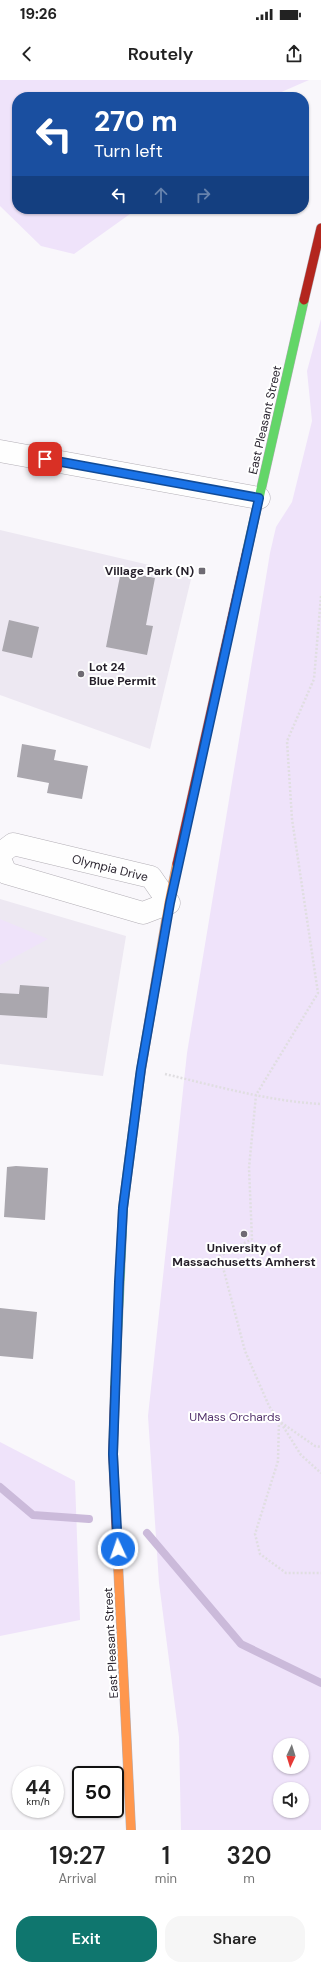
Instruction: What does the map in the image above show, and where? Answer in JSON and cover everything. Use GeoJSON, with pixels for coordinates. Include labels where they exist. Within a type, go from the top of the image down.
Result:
{"type":"FeatureCollection","features":[{"type":"Feature","properties":{"kind":"main road","name":"East Pleasant Street"},"geometry":{"type":"LineString","coordinates":[[132,1830],[113,1454],[123,1208],[141,1069],[170,903],[259,498],[321,228]]}},
{"type":"Feature","properties":{"kind":"street"},"geometry":{"type":"LineString","coordinates":[[0,450],[259,498]]}},
{"type":"Feature","properties":{"kind":"street","name":"Olympia Drive"},"geometry":{"type":"LineString","coordinates":[[0,854],[12,844],[151,877],[170,903]]}},
{"type":"Feature","properties":{"kind":"street"},"geometry":{"type":"LineString","coordinates":[[0,859],[6,872],[143,913],[170,903]]}},
{"type":"Feature","properties":{"kind":"path"},"geometry":{"type":"LineString","coordinates":[[321,596],[314,678],[286,741],[292,819],[318,994],[256,1095],[249,1168],[252,1238],[220,1256],[244,1351],[269,1406],[301,1455],[321,1473]]}},
{"type":"Feature","properties":{"kind":"path"},"geometry":{"type":"LineString","coordinates":[[141,1069],[297,1103],[321,1104]]}},
{"type":"Feature","properties":{"kind":"path"},"geometry":{"type":"LineString","coordinates":[[279,1421],[315,1446],[321,1447]]}},
{"type":"Feature","properties":{"kind":"path"},"geometry":{"type":"LineString","coordinates":[[279,1421],[278,1461],[255,1534],[260,1554],[286,1573],[321,1573]]}},
{"type":"Feature","properties":{"kind":"shaded area"},"geometry":{"type":"Polygon","coordinates":[[[0,530],[192,575],[150,749],[0,695],[0,530]]]}},
{"type":"Feature","properties":{"kind":"shaded area"},"geometry":{"type":"Polygon","coordinates":[[[0,899],[126,936],[103,1076],[0,1064],[0,899]]]}},
{"type":"Feature","properties":{"kind":"green space"},"geometry":{"type":"Polygon","coordinates":[[[0,80],[309,80],[281,92],[12,92],[12,214],[130,214],[74,254],[41,246],[0,206],[0,80]]]}},
{"type":"Feature","properties":{"kind":"green space","name":"UMass Orchards"},"geometry":{"type":"Polygon","coordinates":[[[321,319],[321,1830],[181,1830],[179,1737],[159,1583],[148,1416],[187,1053],[270,553],[276,527],[292,502],[312,421],[307,371],[321,319]]]}},
{"type":"Feature","properties":{"kind":"green space"},"geometry":{"type":"Polygon","coordinates":[[[0,919],[48,939],[0,965],[0,919]]]}},
{"type":"Feature","properties":{"kind":"green space"},"geometry":{"type":"Polygon","coordinates":[[[0,1442],[75,1481],[80,1620],[0,1636],[0,1442]]]}},
{"type":"Feature","properties":{"kind":"building"},"geometry":{"type":"Polygon","coordinates":[[[121,571],[155,578],[146,625],[153,626],[147,655],[106,647],[121,571]]]}},
{"type":"Feature","properties":{"kind":"building"},"geometry":{"type":"Polygon","coordinates":[[[9,620],[39,627],[32,658],[2,651],[9,620]]]}},
{"type":"Feature","properties":{"kind":"building"},"geometry":{"type":"Polygon","coordinates":[[[22,744],[56,750],[54,760],[88,766],[82,799],[47,793],[49,783],[17,777],[22,744]]]}},
{"type":"Feature","properties":{"kind":"building"},"geometry":{"type":"Polygon","coordinates":[[[20,985],[49,987],[47,1018],[0,1015],[0,993],[19,994],[20,985]]]}},
{"type":"Feature","properties":{"kind":"building"},"geometry":{"type":"Polygon","coordinates":[[[16,1166],[48,1168],[45,1220],[4,1217],[7,1167],[16,1166]]]}},
{"type":"Feature","properties":{"kind":"building"},"geometry":{"type":"Polygon","coordinates":[[[0,1308],[37,1312],[33,1359],[0,1356],[0,1308]]]}},
{"type":"Feature","properties":{"kind":"waterway"},"geometry":{"type":"LineString","coordinates":[[0,1487],[33,1515],[89,1519]]}},
{"type":"Feature","properties":{"kind":"waterway"},"geometry":{"type":"LineString","coordinates":[[147,1533],[241,1644],[321,1683]]}},
{"type":"Feature","properties":{"kind":"traffic: fast"},"geometry":{"type":"LineString","coordinates":[[247,551],[304,300]]}},
{"type":"Feature","properties":{"kind":"traffic: fast"},"geometry":{"type":"LineString","coordinates":[[115,1387],[123,1208],[140,1076]]}},
{"type":"Feature","properties":{"kind":"traffic: slow"},"geometry":{"type":"LineString","coordinates":[[140,1076],[177,864]]}},
{"type":"Feature","properties":{"kind":"traffic: slow"},"geometry":{"type":"LineString","coordinates":[[117,1543],[131,1830]]}},
{"type":"Feature","properties":{"kind":"traffic: jam"},"geometry":{"type":"LineString","coordinates":[[304,300],[321,228]]}},
{"type":"Feature","properties":{"kind":"traffic: jam"},"geometry":{"type":"LineString","coordinates":[[177,864],[247,551]]}},
{"type":"Feature","properties":{"kind":"traffic: jam"},"geometry":{"type":"LineString","coordinates":[[115,1387],[113,1454],[117,1543]]}},
{"type":"Feature","properties":{"kind":"place","name":"Village Park (N)"},"geometry":{"type":"Point","coordinates":[202,571]}},
{"type":"Feature","properties":{"kind":"place","name":"Lot 24 Blue Permit"},"geometry":{"type":"Point","coordinates":[81,674]}},
{"type":"Feature","properties":{"kind":"place","name":"University of Massachusetts Amherst"},"geometry":{"type":"Point","coordinates":[244,1234]}},
{"type":"Feature","properties":{"kind":"route"},"geometry":{"type":"LineString","coordinates":[[45,459],[259,498],[207,728],[170,903],[141,1069],[123,1208],[119,1282],[113,1454],[118,1549]]}}]}
